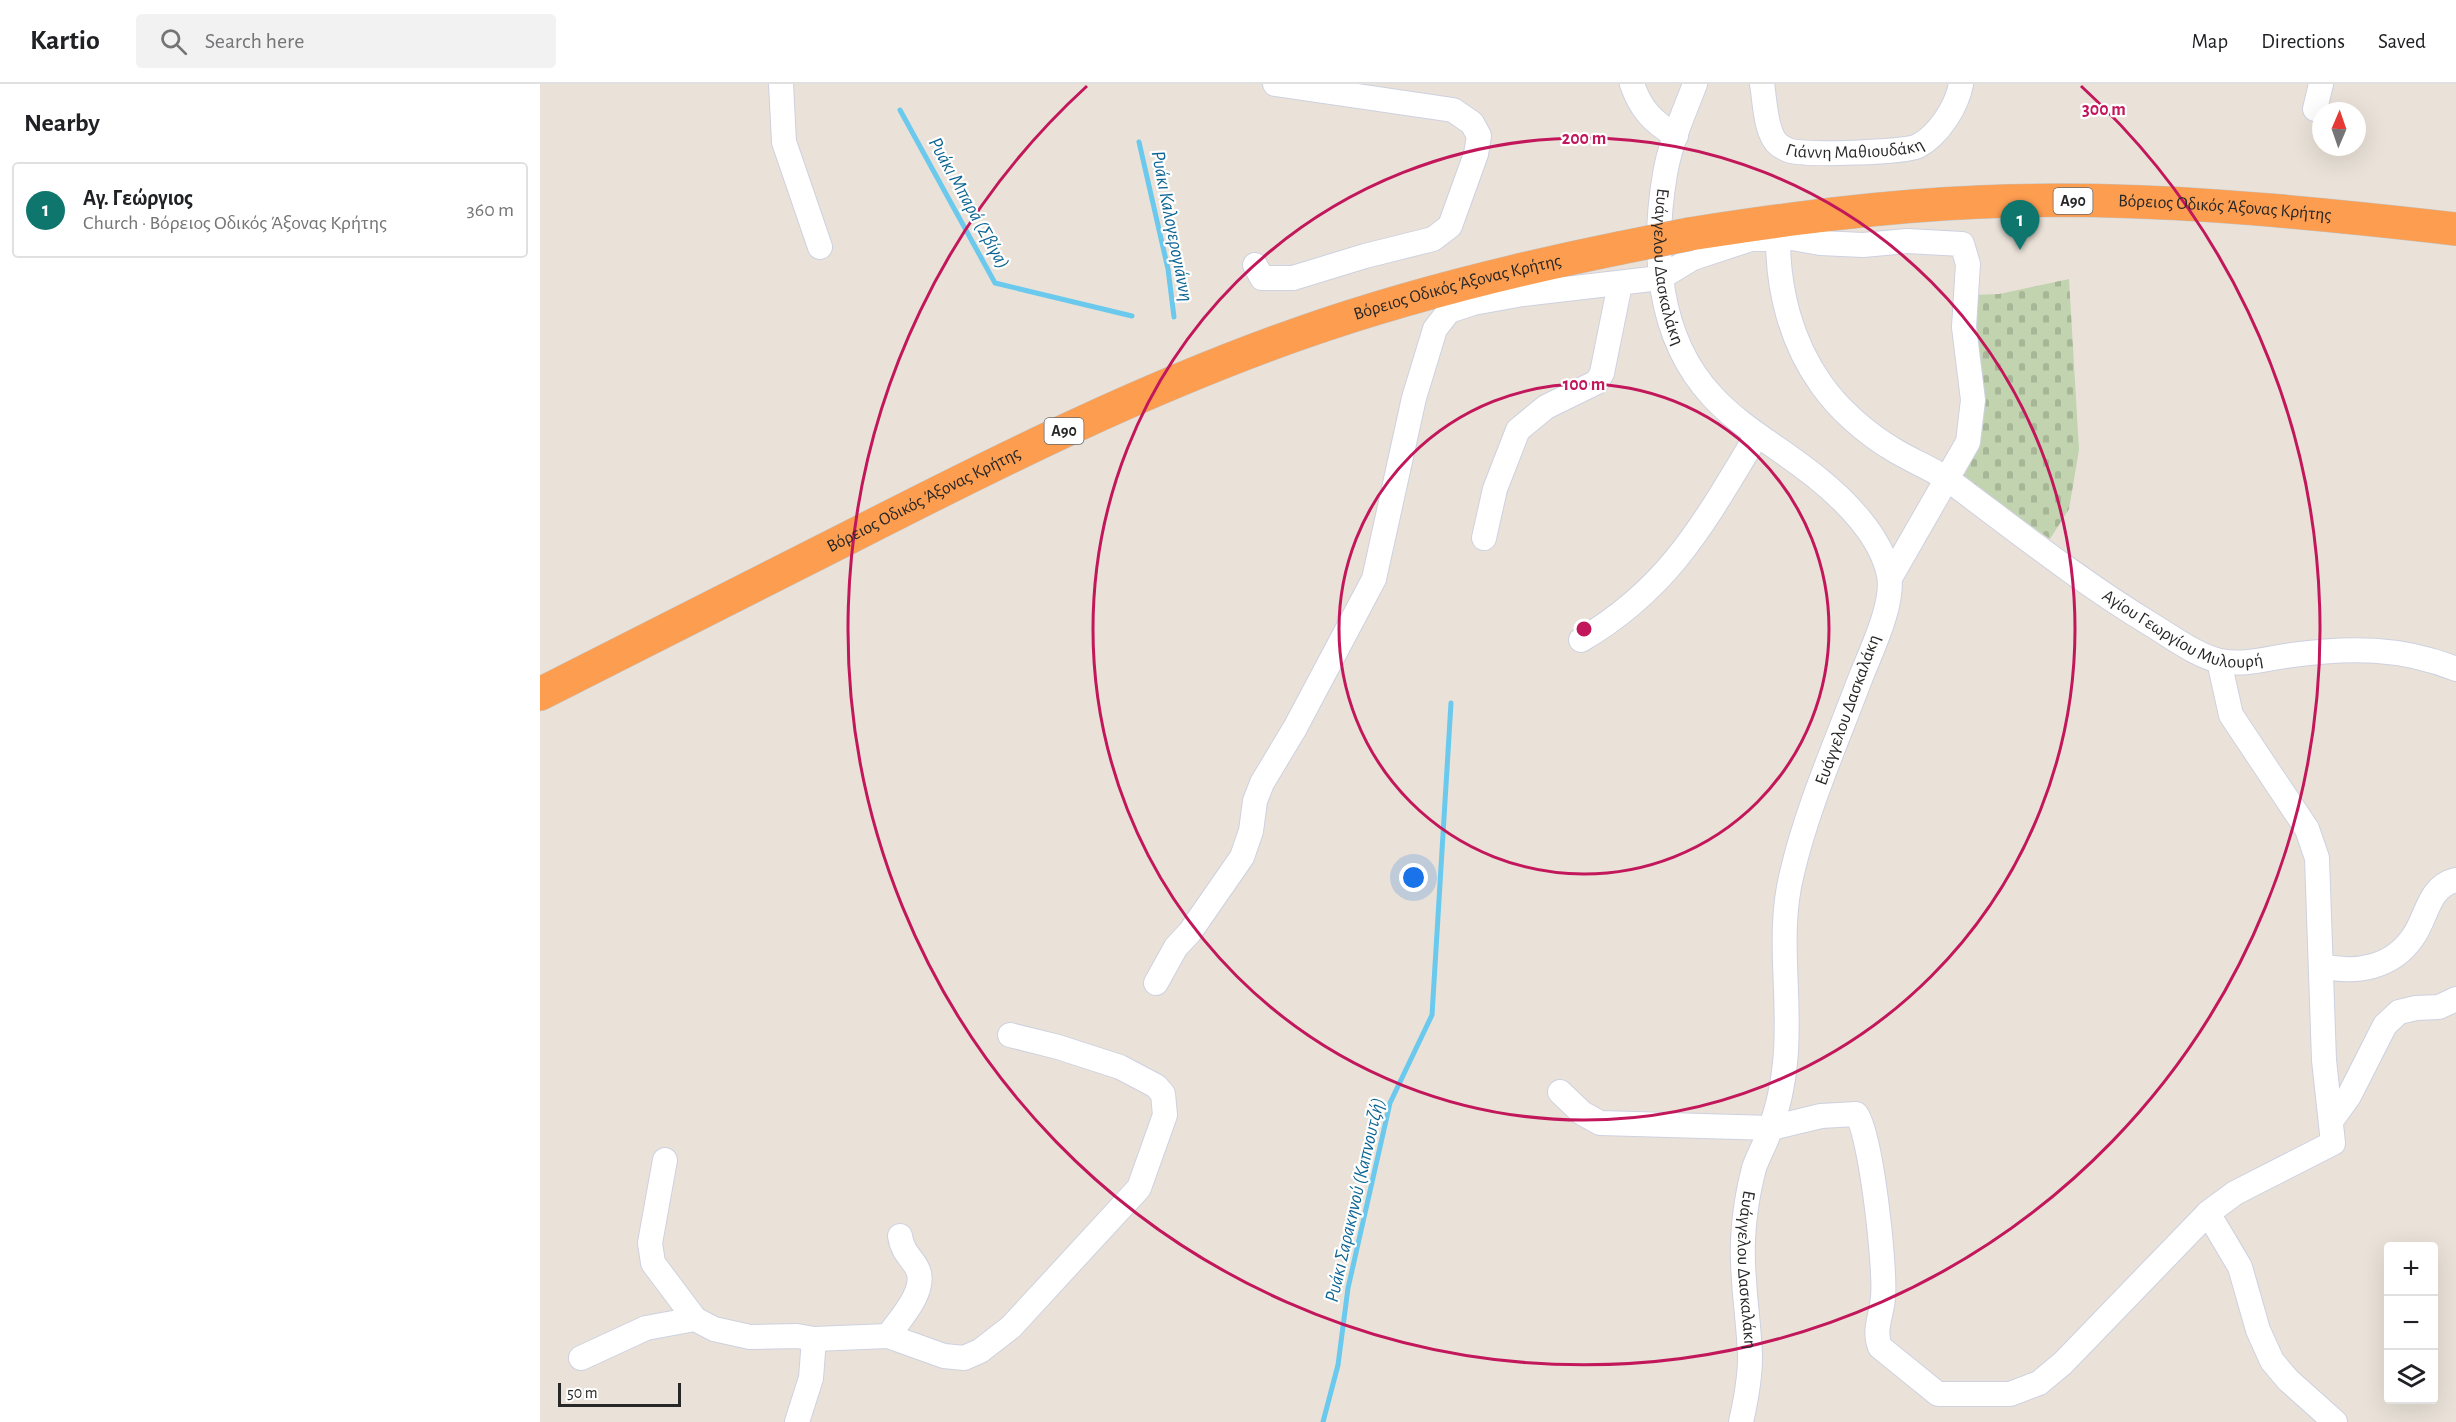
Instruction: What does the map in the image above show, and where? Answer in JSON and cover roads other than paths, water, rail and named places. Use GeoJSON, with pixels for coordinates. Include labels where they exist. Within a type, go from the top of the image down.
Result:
{"type":"FeatureCollection","features":[{"type":"Feature","properties":{"kind":"highway","name":"Βόρειος Οδικός Άξονας Κρήτης"},"geometry":{"type":"LineString","coordinates":[[540,693],[940,491],[1071,428],[1189,376],[1301,333],[1422,294],[1508,271],[1690,234],[1862,210],[1992,202],[2124,201],[2280,209],[2456,229]]}},
{"type":"Feature","properties":{"kind":"street"},"geometry":{"type":"LineString","coordinates":[[781,84],[784,142],[820,247]]}},
{"type":"Feature","properties":{"kind":"street"},"geometry":{"type":"LineString","coordinates":[[1255,265],[1262,278],[1293,278],[1365,256],[1433,239],[1450,226],[1476,154],[1479,136],[1472,123],[1453,110],[1275,84]]}},
{"type":"Feature","properties":{"kind":"street"},"geometry":{"type":"LineString","coordinates":[[1632,84],[1638,103],[1646,113],[1676,135]]}},
{"type":"Feature","properties":{"kind":"street","name":"Ευάγγελου Δασκαλάκη"},"geometry":{"type":"LineString","coordinates":[[1695,84],[1676,135],[1663,190],[1660,278],[1669,320],[1688,364],[1712,396],[1757,435],[1794,460],[1838,495],[1882,553],[1890,578],[1887,603],[1876,637],[1809,816],[1790,878],[1784,936],[1786,1062],[1771,1128],[1755,1165],[1747,1197],[1743,1237],[1750,1359],[1748,1390],[1741,1422]]}},
{"type":"Feature","properties":{"kind":"street","name":"Γιάννη Μαθιουδάκη"},"geometry":{"type":"LineString","coordinates":[[1762,84],[1770,125],[1775,141],[1780,147],[1791,151],[1847,152],[1916,147],[1933,136],[1959,98],[1961,84]]}},
{"type":"Feature","properties":{"kind":"street"},"geometry":{"type":"LineString","coordinates":[[2316,102],[2321,84]]}},
{"type":"Feature","properties":{"kind":"street"},"geometry":{"type":"LineString","coordinates":[[1156,983],[1176,947],[1190,932],[1242,857],[1249,839],[1255,801],[1262,783],[1296,728],[1374,579],[1414,398],[1435,329],[1449,311],[1473,303],[1523,294],[1660,278],[1702,255],[1751,239],[1863,245],[1907,241],[1962,244],[1968,264],[1964,327],[1973,400],[1968,442],[1890,578]]}},
{"type":"Feature","properties":{"kind":"street","name":"Αγίου Γεωργίου Μυλουρή"},"geometry":{"type":"LineString","coordinates":[[1778,239],[1778,264],[1789,319],[1808,364],[1822,386],[1867,431],[1893,450],[1947,479],[2017,534],[2104,596],[2168,635],[2219,661],[2248,663],[2311,652],[2364,649],[2398,652],[2456,669]]}},
{"type":"Feature","properties":{"kind":"street"},"geometry":{"type":"LineString","coordinates":[[1484,538],[1495,489],[1518,430],[1546,407],[1597,382],[1602,373],[1620,284]]}},
{"type":"Feature","properties":{"kind":"street"},"geometry":{"type":"LineString","coordinates":[[1581,640],[1631,607],[1669,569],[1694,538],[1757,435]]}},
{"type":"Feature","properties":{"kind":"street"},"geometry":{"type":"LineString","coordinates":[[1560,1092],[1582,1113],[1600,1123],[1771,1128],[1836,1113],[1856,1114],[1861,1120],[1869,1158],[1883,1275],[1883,1297],[1876,1336],[1880,1347],[1938,1394],[2010,1394],[2038,1383],[2063,1363],[2208,1213],[2235,1193],[2333,1143],[2324,1060],[2317,858],[2307,829],[2231,715],[2219,661]]}},
{"type":"Feature","properties":{"kind":"street"},"geometry":{"type":"LineString","coordinates":[[2322,966],[2340,971],[2368,969],[2388,961],[2413,938],[2426,906],[2434,895],[2448,882],[2456,880]]}},
{"type":"Feature","properties":{"kind":"street"},"geometry":{"type":"LineString","coordinates":[[2331,1121],[2349,1096],[2385,1025],[2399,1012],[2416,1008],[2439,1007],[2456,999]]}},
{"type":"Feature","properties":{"kind":"street"},"geometry":{"type":"LineString","coordinates":[[666,1160],[650,1243],[653,1263],[694,1318],[714,1329],[750,1336],[796,1336],[814,1339],[888,1336],[944,1356],[964,1358],[980,1351],[1011,1327],[1139,1188],[1165,1115],[1163,1094],[1156,1086],[1120,1067],[1058,1047],[1010,1035]]}},
{"type":"Feature","properties":{"kind":"street"},"geometry":{"type":"LineString","coordinates":[[2208,1213],[2240,1268],[2258,1330],[2272,1361],[2288,1380],[2335,1422]]}},
{"type":"Feature","properties":{"kind":"street"},"geometry":{"type":"LineString","coordinates":[[888,1336],[910,1304],[919,1284],[919,1272],[904,1253],[900,1236]]}},
{"type":"Feature","properties":{"kind":"street"},"geometry":{"type":"LineString","coordinates":[[581,1358],[646,1328],[694,1318]]}},
{"type":"Feature","properties":{"kind":"street"},"geometry":{"type":"LineString","coordinates":[[797,1422],[811,1378],[814,1339]]}},
{"type":"Feature","properties":{"kind":"waterway","name":"Ρυάκι Μπαρά (Σβίγα)"},"geometry":{"type":"LineString","coordinates":[[900,110],[995,283],[1132,316]]}},
{"type":"Feature","properties":{"kind":"waterway","name":"Ρυάκι Καλογερογιάννη"},"geometry":{"type":"LineString","coordinates":[[1139,142],[1168,269],[1174,317]]}},
{"type":"Feature","properties":{"kind":"waterway","name":"Ρυάκι Σαρακηνού (Καπνουτζή)"},"geometry":{"type":"LineString","coordinates":[[1323,1422],[1338,1365],[1348,1288],[1390,1103],[1432,1015],[1451,703]]}},
{"type":"Feature","properties":{"kind":"place","name":"Αγ. Γεώργιος"},"geometry":{"type":"Point","coordinates":[2020,250]}}]}
